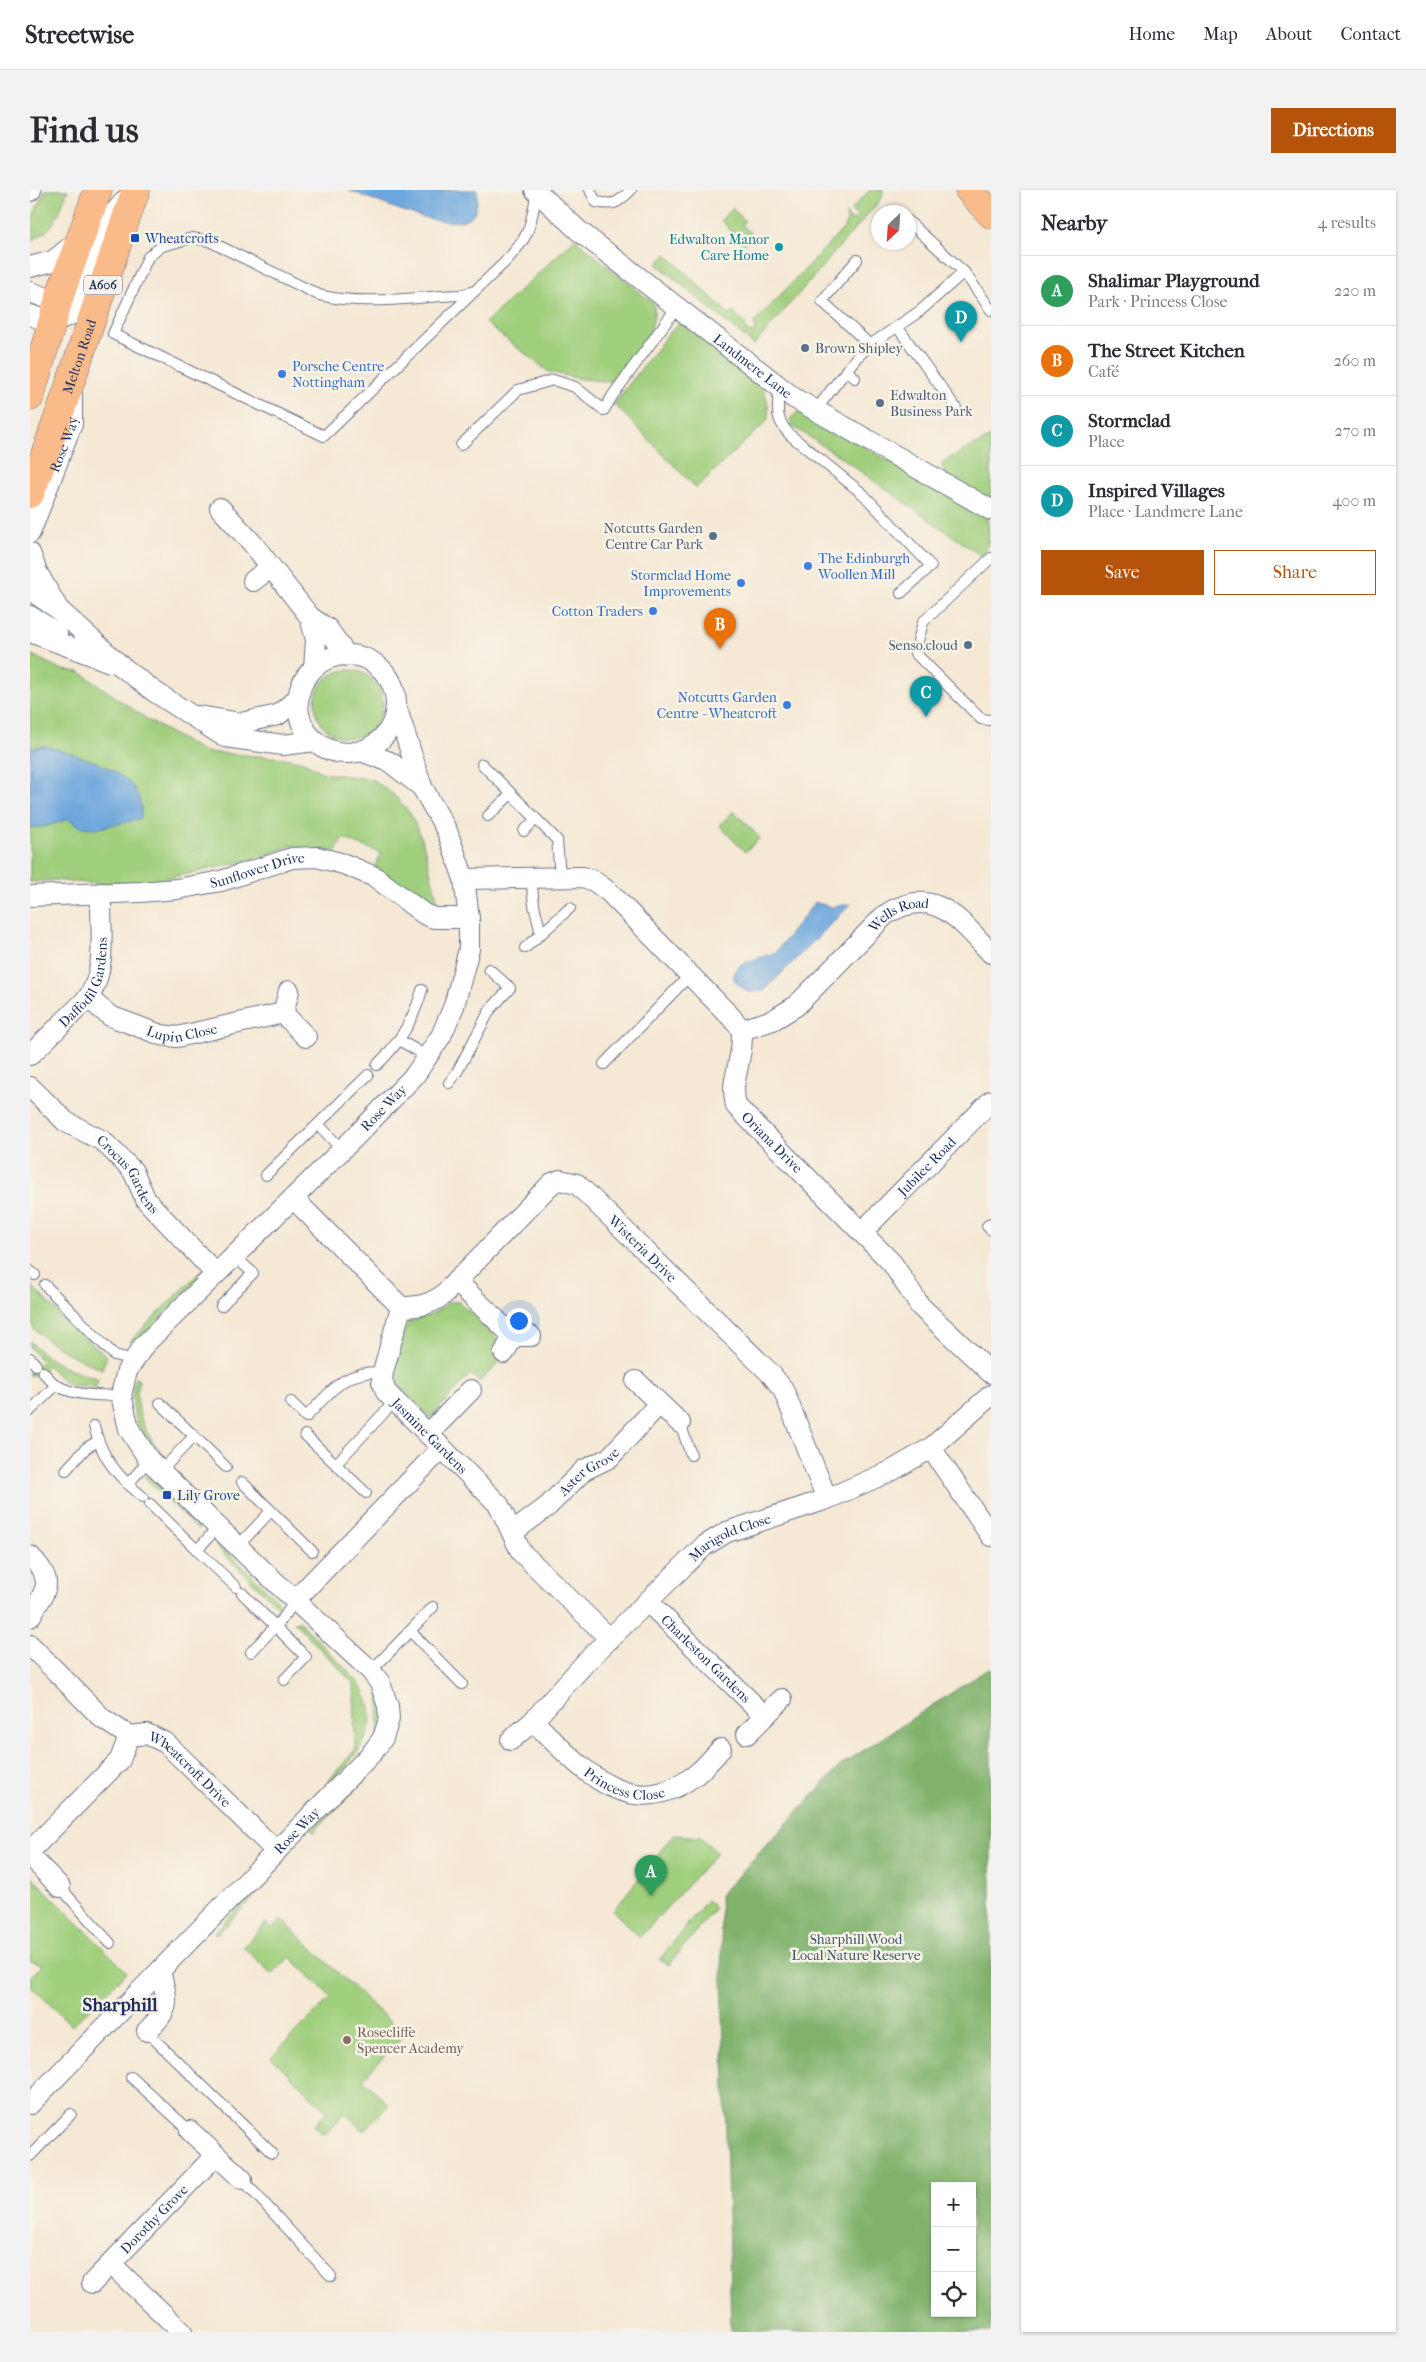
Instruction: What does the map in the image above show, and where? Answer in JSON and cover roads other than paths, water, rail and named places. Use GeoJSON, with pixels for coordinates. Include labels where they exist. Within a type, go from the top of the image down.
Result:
{"type":"FeatureCollection","features":[{"type":"Feature","properties":{"kind":"main road","name":"Melton Road"},"geometry":{"type":"LineString","coordinates":[[31,381],[52,314],[98,190]]}},
{"type":"Feature","properties":{"kind":"main road","name":"Melton Road"},"geometry":{"type":"LineString","coordinates":[[30,494],[59,421],[83,343],[135,190]]}},
{"type":"Feature","properties":{"kind":"main road"},"geometry":{"type":"LineString","coordinates":[[970,190],[991,214]]}},
{"type":"Feature","properties":{"kind":"street","name":"Melton Road"},"geometry":{"type":"LineString","coordinates":[[52,314],[80,295],[106,222],[135,190]]}},
{"type":"Feature","properties":{"kind":"street","name":"Landmere Lane"},"geometry":{"type":"LineString","coordinates":[[536,191],[579,231],[779,388],[991,510]]}},
{"type":"Feature","properties":{"kind":"street"},"geometry":{"type":"LineString","coordinates":[[30,267],[54,261],[79,240]]}},
{"type":"Feature","properties":{"kind":"street"},"geometry":{"type":"LineString","coordinates":[[30,292],[83,343]]}},
{"type":"Feature","properties":{"kind":"street","name":"Rose Way"},"geometry":{"type":"LineString","coordinates":[[30,533],[72,424],[72,380]]}},
{"type":"Feature","properties":{"kind":"street"},"geometry":{"type":"LineString","coordinates":[[220,508],[310,617],[328,629],[347,656]]}},
{"type":"Feature","properties":{"kind":"street"},"geometry":{"type":"LineString","coordinates":[[30,554],[37,572],[58,609]]}},
{"type":"Feature","properties":{"kind":"street"},"geometry":{"type":"LineString","coordinates":[[253,581],[270,568]]}},
{"type":"Feature","properties":{"kind":"street"},"geometry":{"type":"LineString","coordinates":[[30,590],[58,609],[121,666],[184,713],[224,737],[283,745],[315,741]]}},
{"type":"Feature","properties":{"kind":"street"},"geometry":{"type":"LineString","coordinates":[[30,616],[93,656]]}},
{"type":"Feature","properties":{"kind":"street"},"geometry":{"type":"LineString","coordinates":[[310,617],[316,640],[314,668]]}},
{"type":"Feature","properties":{"kind":"street"},"geometry":{"type":"LineString","coordinates":[[30,632],[121,666]]}},
{"type":"Feature","properties":{"kind":"street"},"geometry":{"type":"LineString","coordinates":[[347,656],[372,661],[385,672],[394,687],[397,709],[392,726],[382,740],[361,751],[346,754],[329,750],[315,741],[304,728],[299,715],[298,698],[303,682],[314,668],[321,662],[347,656]]}},
{"type":"Feature","properties":{"kind":"street"},"geometry":{"type":"LineString","coordinates":[[184,713],[241,724],[278,715],[298,698]]}},
{"type":"Feature","properties":{"kind":"street","name":"Rose Way"},"geometry":{"type":"LineString","coordinates":[[30,2104],[372,1753],[383,1738],[389,1719],[388,1706],[380,1683],[371,1671],[155,1466],[129,1430],[122,1395],[127,1371],[144,1345],[342,1150],[415,1075],[441,1036],[462,981],[469,949],[469,918],[464,880],[448,832],[422,787],[397,709]]}},
{"type":"Feature","properties":{"kind":"street","name":"Rose Way"},"geometry":{"type":"LineString","coordinates":[[361,751],[390,762],[422,787]]}},
{"type":"Feature","properties":{"kind":"street","name":"Sunflower Drive"},"geometry":{"type":"LineString","coordinates":[[30,896],[155,891],[204,884],[292,858],[316,856],[344,864],[375,877],[424,914],[434,918],[469,918]]}},
{"type":"Feature","properties":{"kind":"street"},"geometry":{"type":"LineString","coordinates":[[464,880],[560,876],[588,879],[609,892],[742,1030]]}},
{"type":"Feature","properties":{"kind":"street","name":"Daffodil Gardens"},"geometry":{"type":"LineString","coordinates":[[30,1055],[88,998],[95,988],[100,971],[101,893]]}},
{"type":"Feature","properties":{"kind":"street","name":"Wells Road"},"geometry":{"type":"LineString","coordinates":[[742,1030],[773,1020],[796,1006],[885,915],[900,906],[918,902],[936,904],[953,914],[991,953]]}},
{"type":"Feature","properties":{"kind":"street"},"geometry":{"type":"LineString","coordinates":[[289,991],[283,1013],[306,1038]]}},
{"type":"Feature","properties":{"kind":"street","name":"Lupin Close"},"geometry":{"type":"LineString","coordinates":[[88,998],[110,1016],[161,1035],[177,1037],[283,1013]]}},
{"type":"Feature","properties":{"kind":"street","name":"Oriana Drive"},"geometry":{"type":"LineString","coordinates":[[742,1030],[740,1056],[734,1079],[733,1093],[736,1106],[892,1262],[920,1306],[991,1373]]}},
{"type":"Feature","properties":{"kind":"street","name":"Crocus Gardens"},"geometry":{"type":"LineString","coordinates":[[30,1087],[66,1122],[103,1141],[133,1171],[146,1200],[216,1274]]}},
{"type":"Feature","properties":{"kind":"street","name":"Jubilee Road"},"geometry":{"type":"LineString","coordinates":[[862,1232],[991,1100]]}},
{"type":"Feature","properties":{"kind":"street","name":"Wisteria Drive"},"geometry":{"type":"LineString","coordinates":[[401,1307],[418,1307],[431,1303],[442,1296],[552,1183],[560,1180],[577,1184],[771,1374],[782,1389],[827,1499]]}},
{"type":"Feature","properties":{"kind":"street"},"geometry":{"type":"LineString","coordinates":[[293,1198],[401,1307]]}},
{"type":"Feature","properties":{"kind":"street"},"geometry":{"type":"LineString","coordinates":[[456,1281],[516,1342]]}},
{"type":"Feature","properties":{"kind":"street","name":"Jasmine Gardens"},"geometry":{"type":"LineString","coordinates":[[401,1307],[383,1372],[382,1381],[386,1392],[499,1505],[521,1552],[610,1639]]}},
{"type":"Feature","properties":{"kind":"street"},"geometry":{"type":"LineString","coordinates":[[636,1381],[680,1423]]}},
{"type":"Feature","properties":{"kind":"street"},"geometry":{"type":"LineString","coordinates":[[428,1434],[471,1390]]}},
{"type":"Feature","properties":{"kind":"street","name":"Marigold Close"},"geometry":{"type":"LineString","coordinates":[[511,1740],[533,1721],[610,1639],[704,1546],[727,1532],[827,1499],[893,1470],[931,1448],[991,1394]]}},
{"type":"Feature","properties":{"kind":"street","name":"Aster Grove"},"geometry":{"type":"LineString","coordinates":[[512,1533],[548,1506],[584,1470],[609,1458],[659,1404]]}},
{"type":"Feature","properties":{"kind":"street"},"geometry":{"type":"LineString","coordinates":[[296,1599],[442,1448]]}},
{"type":"Feature","properties":{"kind":"street"},"geometry":{"type":"LineString","coordinates":[[931,1448],[991,1536]]}},
{"type":"Feature","properties":{"kind":"street"},"geometry":{"type":"LineString","coordinates":[[30,1556],[45,1575],[47,1586],[42,1600],[30,1617]]}},
{"type":"Feature","properties":{"kind":"street","name":"Charleston Gardens"},"geometry":{"type":"LineString","coordinates":[[648,1602],[765,1716]]}},
{"type":"Feature","properties":{"kind":"street","name":"Wheatcroft Drive"},"geometry":{"type":"LineString","coordinates":[[30,1645],[103,1719],[129,1736],[147,1734],[166,1743],[276,1851]]}},
{"type":"Feature","properties":{"kind":"street"},"geometry":{"type":"LineString","coordinates":[[747,1734],[782,1699]]}},
{"type":"Feature","properties":{"kind":"street","name":"Princess Close"},"geometry":{"type":"LineString","coordinates":[[533,1721],[579,1766],[615,1790],[638,1795],[655,1794],[683,1784],[696,1775],[721,1749]]}},
{"type":"Feature","properties":{"kind":"street"},"geometry":{"type":"LineString","coordinates":[[30,1851],[120,1760],[129,1736]]}},
{"type":"Feature","properties":{"kind":"street"},"geometry":{"type":"LineString","coordinates":[[30,1856],[60,1887]]}},
{"type":"Feature","properties":{"kind":"street"},"geometry":{"type":"LineString","coordinates":[[123,2008],[149,2034],[166,2009],[166,1996],[160,1971]]}},
{"type":"Feature","properties":{"kind":"street"},"geometry":{"type":"LineString","coordinates":[[190,2131],[242,2179]]}},
{"type":"Feature","properties":{"kind":"street","name":"Dorothy Grove"},"geometry":{"type":"LineString","coordinates":[[92,2283],[216,2155]]}},
{"type":"Feature","properties":{"kind":"street"},"geometry":{"type":"LineString","coordinates":[[111,2264],[182,2332]]}},
{"type":"Feature","properties":{"kind":"lane"},"geometry":{"type":"LineString","coordinates":[[590,190],[596,202],[616,204],[622,194],[631,190]]}},
{"type":"Feature","properties":{"kind":"lane"},"geometry":{"type":"LineString","coordinates":[[475,291],[460,295],[362,300],[330,298],[319,295],[209,241],[192,238],[162,246],[148,257],[113,334],[324,436],[475,291],[520,246],[527,236],[536,191]]}},
{"type":"Feature","properties":{"kind":"lane"},"geometry":{"type":"LineString","coordinates":[[916,228],[964,272],[991,310]]}},
{"type":"Feature","properties":{"kind":"lane"},"geometry":{"type":"LineString","coordinates":[[857,260],[822,301],[870,344]]}},
{"type":"Feature","properties":{"kind":"lane"},"geometry":{"type":"LineString","coordinates":[[815,410],[846,370],[870,344],[898,328],[964,272]]}},
{"type":"Feature","properties":{"kind":"lane"},"geometry":{"type":"LineString","coordinates":[[461,446],[518,390],[553,380],[575,387],[604,410],[613,394],[677,307]]}},
{"type":"Feature","properties":{"kind":"lane"},"geometry":{"type":"LineString","coordinates":[[898,328],[956,408]]}},
{"type":"Feature","properties":{"kind":"lane"},"geometry":{"type":"LineString","coordinates":[[846,370],[855,378]]}},
{"type":"Feature","properties":{"kind":"lane"},"geometry":{"type":"LineString","coordinates":[[779,388],[777,411],[781,425],[790,435],[863,494],[931,566],[901,593]]}},
{"type":"Feature","properties":{"kind":"lane"},"geometry":{"type":"LineString","coordinates":[[991,558],[923,622],[915,653],[981,720],[991,720]]}},
{"type":"Feature","properties":{"kind":"lane"},"geometry":{"type":"LineString","coordinates":[[482,764],[557,840],[560,876]]}},
{"type":"Feature","properties":{"kind":"lane"},"geometry":{"type":"LineString","coordinates":[[488,816],[511,794]]}},
{"type":"Feature","properties":{"kind":"lane"},"geometry":{"type":"LineString","coordinates":[[524,831],[536,819]]}},
{"type":"Feature","properties":{"kind":"lane"},"geometry":{"type":"LineString","coordinates":[[531,877],[534,905],[541,934]]}},
{"type":"Feature","properties":{"kind":"lane"},"geometry":{"type":"LineString","coordinates":[[525,948],[570,908]]}},
{"type":"Feature","properties":{"kind":"lane"},"geometry":{"type":"LineString","coordinates":[[449,1082],[457,1072],[490,1010],[510,988],[489,969]]}},
{"type":"Feature","properties":{"kind":"lane"},"geometry":{"type":"LineString","coordinates":[[604,1064],[690,975]]}},
{"type":"Feature","properties":{"kind":"lane"},"geometry":{"type":"LineString","coordinates":[[377,1065],[399,1040],[418,1006],[422,990]]}},
{"type":"Feature","properties":{"kind":"lane"},"geometry":{"type":"LineString","coordinates":[[399,1040],[428,1057]]}},
{"type":"Feature","properties":{"kind":"lane"},"geometry":{"type":"LineString","coordinates":[[266,1175],[368,1075]]}},
{"type":"Feature","properties":{"kind":"lane"},"geometry":{"type":"LineString","coordinates":[[319,1125],[342,1150]]}},
{"type":"Feature","properties":{"kind":"lane"},"geometry":{"type":"LineString","coordinates":[[991,1223],[987,1226],[991,1230]]}},
{"type":"Feature","properties":{"kind":"lane"},"geometry":{"type":"LineString","coordinates":[[221,1306],[253,1273],[234,1256]]}},
{"type":"Feature","properties":{"kind":"lane"},"geometry":{"type":"LineString","coordinates":[[46,1285],[114,1355],[134,1360]]}},
{"type":"Feature","properties":{"kind":"lane"},"geometry":{"type":"LineString","coordinates":[[36,1365],[56,1385],[64,1390],[122,1395]]}},
{"type":"Feature","properties":{"kind":"lane"},"geometry":{"type":"LineString","coordinates":[[291,1402],[306,1416],[345,1377],[371,1371],[383,1372]]}},
{"type":"Feature","properties":{"kind":"lane"},"geometry":{"type":"LineString","coordinates":[[30,1411],[56,1385]]}},
{"type":"Feature","properties":{"kind":"lane"},"geometry":{"type":"LineString","coordinates":[[336,1464],[395,1402]]}},
{"type":"Feature","properties":{"kind":"lane"},"geometry":{"type":"LineString","coordinates":[[160,1403],[226,1467]]}},
{"type":"Feature","properties":{"kind":"lane"},"geometry":{"type":"LineString","coordinates":[[680,1423],[691,1455]]}},
{"type":"Feature","properties":{"kind":"lane"},"geometry":{"type":"LineString","coordinates":[[94,1426],[98,1441],[113,1470],[306,1657],[284,1680]]}},
{"type":"Feature","properties":{"kind":"lane"},"geometry":{"type":"LineString","coordinates":[[305,1435],[366,1493]]}},
{"type":"Feature","properties":{"kind":"lane"},"geometry":{"type":"LineString","coordinates":[[128,1484],[194,1436]]}},
{"type":"Feature","properties":{"kind":"lane"},"geometry":{"type":"LineString","coordinates":[[66,1470],[86,1448],[98,1441]]}},
{"type":"Feature","properties":{"kind":"lane"},"geometry":{"type":"LineString","coordinates":[[242,1482],[312,1552]]}},
{"type":"Feature","properties":{"kind":"lane"},"geometry":{"type":"LineString","coordinates":[[238,1546],[271,1511]]}},
{"type":"Feature","properties":{"kind":"lane"},"geometry":{"type":"LineString","coordinates":[[197,1550],[218,1527]]}},
{"type":"Feature","properties":{"kind":"lane"},"geometry":{"type":"LineString","coordinates":[[251,1652],[296,1599]]}},
{"type":"Feature","properties":{"kind":"lane"},"geometry":{"type":"LineString","coordinates":[[371,1671],[433,1607]]}},
{"type":"Feature","properties":{"kind":"lane"},"geometry":{"type":"LineString","coordinates":[[410,1631],[462,1684]]}},
{"type":"Feature","properties":{"kind":"lane"},"geometry":{"type":"LineString","coordinates":[[60,1887],[110,1943]]}},
{"type":"Feature","properties":{"kind":"lane"},"geometry":{"type":"LineString","coordinates":[[149,2034],[272,2153]]}},
{"type":"Feature","properties":{"kind":"lane"},"geometry":{"type":"LineString","coordinates":[[131,2077],[190,2131]]}},
{"type":"Feature","properties":{"kind":"lane"},"geometry":{"type":"LineString","coordinates":[[32,2151],[71,2114]]}},
{"type":"Feature","properties":{"kind":"lane"},"geometry":{"type":"LineString","coordinates":[[242,2179],[331,2276]]}},
{"type":"Feature","properties":{"kind":"water"},"geometry":{"type":"Polygon","coordinates":[[[348,190],[477,190],[477,199],[474,213],[464,220],[450,222],[413,214],[348,190]]]}},
{"type":"Feature","properties":{"kind":"water"},"geometry":{"type":"Polygon","coordinates":[[[44,746],[92,761],[108,768],[123,778],[134,789],[140,803],[140,819],[99,828],[81,827],[68,819],[44,827],[30,827],[30,748],[44,746]]]}},
{"type":"Feature","properties":{"kind":"water"},"geometry":{"type":"Polygon","coordinates":[[[815,902],[830,907],[851,904],[764,991],[747,992],[735,981],[733,974],[741,964],[776,952],[815,902]]]}},
{"type":"Feature","properties":{"kind":"place","name":"Wheatcrofts"},"geometry":{"type":"Point","coordinates":[135,238]}},
{"type":"Feature","properties":{"kind":"place","name":"Edwalton Manor Care Home"},"geometry":{"type":"Point","coordinates":[779,247]}},
{"type":"Feature","properties":{"kind":"place","name":"Inspired Villages"},"geometry":{"type":"Point","coordinates":[961,342]}},
{"type":"Feature","properties":{"kind":"place","name":"Brown Shipley"},"geometry":{"type":"Point","coordinates":[805,348]}},
{"type":"Feature","properties":{"kind":"place","name":"Porsche Centre Nottingham"},"geometry":{"type":"Point","coordinates":[282,374]}},
{"type":"Feature","properties":{"kind":"place","name":"Edwalton Business Park"},"geometry":{"type":"Point","coordinates":[880,403]}},
{"type":"Feature","properties":{"kind":"place","name":"Notcutts Garden Centre Car Park"},"geometry":{"type":"Point","coordinates":[713,536]}},
{"type":"Feature","properties":{"kind":"place","name":"The Edinburgh Woollen Mill"},"geometry":{"type":"Point","coordinates":[808,566]}},
{"type":"Feature","properties":{"kind":"place","name":"Stormclad Home Improvements"},"geometry":{"type":"Point","coordinates":[741,583]}},
{"type":"Feature","properties":{"kind":"place","name":"Cotton Traders"},"geometry":{"type":"Point","coordinates":[653,611]}},
{"type":"Feature","properties":{"kind":"place","name":"Senso.cloud"},"geometry":{"type":"Point","coordinates":[968,645]}},
{"type":"Feature","properties":{"kind":"place","name":"The Street Kitchen"},"geometry":{"type":"Point","coordinates":[720,649]}},
{"type":"Feature","properties":{"kind":"place","name":"Notcutts Garden Centre - Wheatcroft"},"geometry":{"type":"Point","coordinates":[787,705]}},
{"type":"Feature","properties":{"kind":"place","name":"Stormclad"},"geometry":{"type":"Point","coordinates":[926,717]}},
{"type":"Feature","properties":{"kind":"place","name":"Lily Grove"},"geometry":{"type":"Point","coordinates":[167,1495]}},
{"type":"Feature","properties":{"kind":"place","name":"Shalimar Playground"},"geometry":{"type":"Point","coordinates":[651,1896]}},
{"type":"Feature","properties":{"kind":"place","name":"Rosecliffe Spencer Academy"},"geometry":{"type":"Point","coordinates":[347,2040]}},
{"type":"Feature","properties":{"kind":"district","name":"Sharphill"},"geometry":{"type":"Point","coordinates":[120,2005]}},
{"type":"Feature","properties":{"kind":"park label","name":"Sharphill Wood Local Nature Reserve"},"geometry":{"type":"Point","coordinates":[856,1948]}}]}
